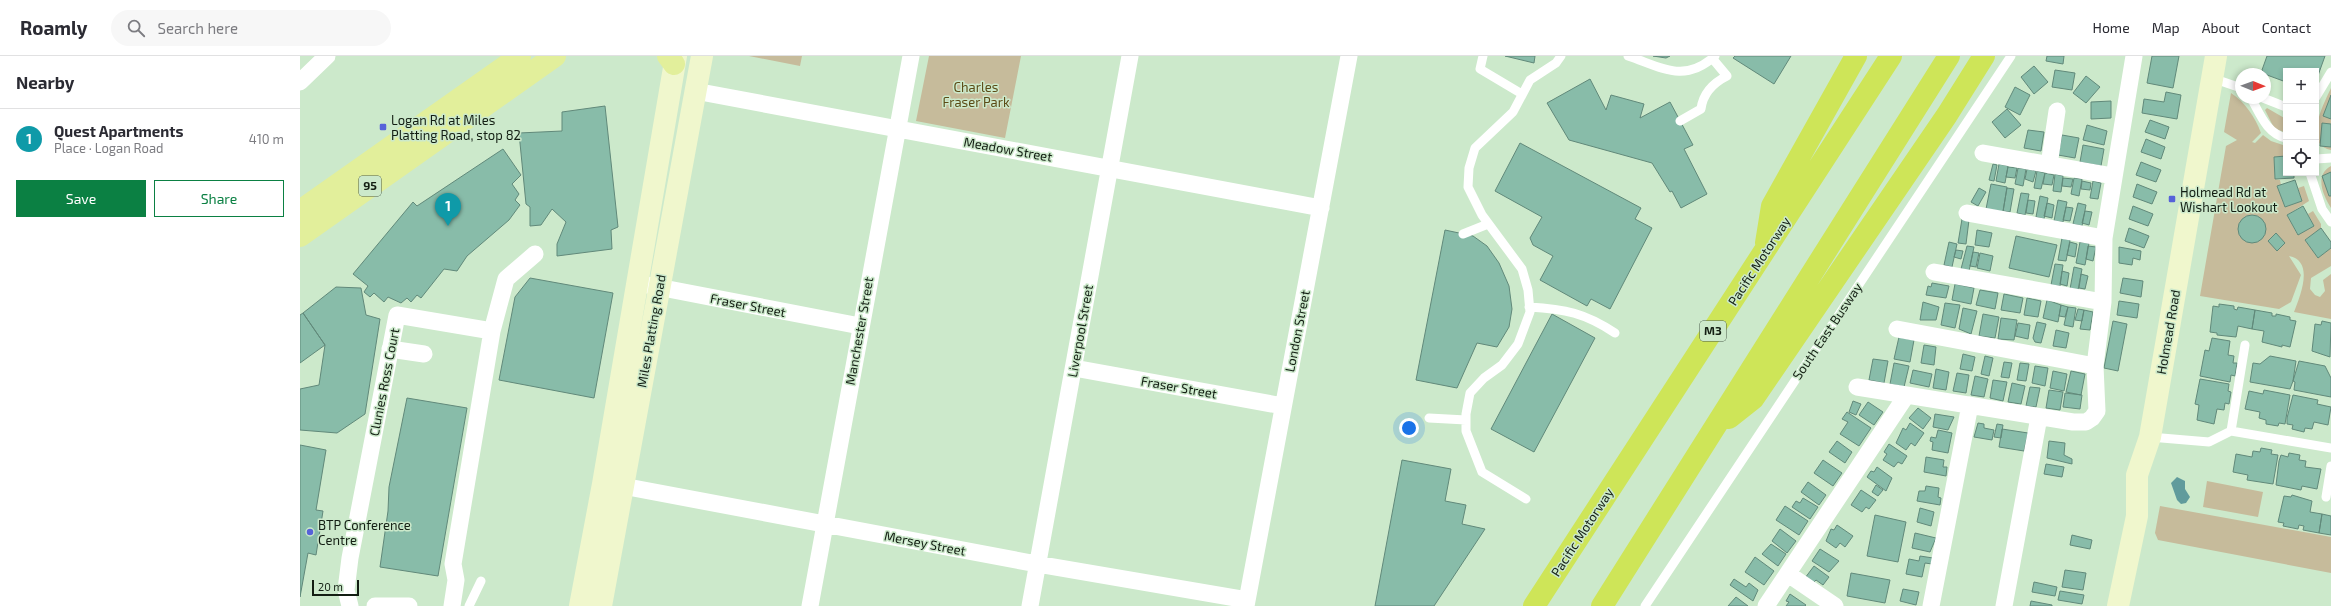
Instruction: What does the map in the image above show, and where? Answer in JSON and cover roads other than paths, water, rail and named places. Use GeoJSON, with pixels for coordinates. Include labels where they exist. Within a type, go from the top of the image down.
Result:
{"type":"FeatureCollection","features":[{"type":"Feature","properties":{"kind":"highway"},"geometry":{"type":"LineString","coordinates":[[1765,251],[1772,206],[1856,56]]}},
{"type":"Feature","properties":{"kind":"highway","name":"Pacific Motorway"},"geometry":{"type":"LineString","coordinates":[[1534,606],[1891,56]]}},
{"type":"Feature","properties":{"kind":"highway"},"geometry":{"type":"LineString","coordinates":[[1602,606],[1715,431],[1949,56]]}},
{"type":"Feature","properties":{"kind":"highway"},"geometry":{"type":"LineString","coordinates":[[1715,431],[1753,399],[1947,115],[1984,56]]}},
{"type":"Feature","properties":{"kind":"main road","name":"95"},"geometry":{"type":"LineString","coordinates":[[300,210],[520,56]]}},
{"type":"Feature","properties":{"kind":"main road","name":"95"},"geometry":{"type":"LineString","coordinates":[[300,236],[556,56]]}},
{"type":"Feature","properties":{"kind":"main road","name":"Miles Platting Road"},"geometry":{"type":"LineString","coordinates":[[580,606],[613,484],[659,287],[702,56]]}},
{"type":"Feature","properties":{"kind":"main road","name":"Holmead Road"},"geometry":{"type":"LineString","coordinates":[[2118,606],[2137,516],[2137,476],[2150,437],[2216,56]]}},
{"type":"Feature","properties":{"kind":"main road","name":"Miles Platting Road"},"geometry":{"type":"LineString","coordinates":[[601,606],[613,484],[637,283],[673,59]]}},
{"type":"Feature","properties":{"kind":"street"},"geometry":{"type":"LineString","coordinates":[[300,80],[327,56]]}},
{"type":"Feature","properties":{"kind":"street","name":"Manchester Street"},"geometry":{"type":"LineString","coordinates":[[810,606],[896,129],[911,56]]}},
{"type":"Feature","properties":{"kind":"street","name":"Liverpool Street"},"geometry":{"type":"LineString","coordinates":[[1030,606],[1130,56]]}},
{"type":"Feature","properties":{"kind":"street","name":"London Street"},"geometry":{"type":"LineString","coordinates":[[1246,603],[1349,56]]}},
{"type":"Feature","properties":{"kind":"street"},"geometry":{"type":"LineString","coordinates":[[1857,387],[2073,422],[2086,422],[2092,418],[2097,411],[2098,401],[2095,366],[2103,302],[2104,238],[2113,176],[2134,56]]}},
{"type":"Feature","properties":{"kind":"street","name":"Meadow Street"},"geometry":{"type":"LineString","coordinates":[[696,91],[1320,208]]}},
{"type":"Feature","properties":{"kind":"street"},"geometry":{"type":"LineString","coordinates":[[2049,165],[2056,111]]}},
{"type":"Feature","properties":{"kind":"street"},"geometry":{"type":"LineString","coordinates":[[1983,154],[2113,176]]}},
{"type":"Feature","properties":{"kind":"street"},"geometry":{"type":"LineString","coordinates":[[1968,213],[2104,238]]}},
{"type":"Feature","properties":{"kind":"street"},"geometry":{"type":"LineString","coordinates":[[452,606],[456,580],[453,564],[492,331],[506,280],[535,254]]}},
{"type":"Feature","properties":{"kind":"street"},"geometry":{"type":"LineString","coordinates":[[1934,272],[2103,302]]}},
{"type":"Feature","properties":{"kind":"street","name":"Fraser Street"},"geometry":{"type":"LineString","coordinates":[[637,283],[860,326]]}},
{"type":"Feature","properties":{"kind":"street","name":"Clunies Ross Court"},"geometry":{"type":"LineString","coordinates":[[350,606],[346,590],[350,558],[397,315],[492,331]]}},
{"type":"Feature","properties":{"kind":"street"},"geometry":{"type":"LineString","coordinates":[[1897,329],[2095,366]]}},
{"type":"Feature","properties":{"kind":"street"},"geometry":{"type":"LineString","coordinates":[[390,349],[424,354]]}},
{"type":"Feature","properties":{"kind":"street","name":"Fraser Street"},"geometry":{"type":"LineString","coordinates":[[1074,368],[1283,406]]}},
{"type":"Feature","properties":{"kind":"street"},"geometry":{"type":"LineString","coordinates":[[1766,606],[1906,396]]}},
{"type":"Feature","properties":{"kind":"street"},"geometry":{"type":"LineString","coordinates":[[1931,606],[1970,405]]}},
{"type":"Feature","properties":{"kind":"street"},"geometry":{"type":"LineString","coordinates":[[2004,606],[2039,417]]}},
{"type":"Feature","properties":{"kind":"street","name":"Mersey Street"},"geometry":{"type":"LineString","coordinates":[[613,484],[1246,603]]}},
{"type":"Feature","properties":{"kind":"street"},"geometry":{"type":"LineString","coordinates":[[1788,574],[1835,606]]}},
{"type":"Feature","properties":{"kind":"street"},"geometry":{"type":"LineString","coordinates":[[375,606],[409,606]]}},
{"type":"Feature","properties":{"kind":"lane"},"geometry":{"type":"LineString","coordinates":[[1483,56],[1480,69],[1522,94]]}},
{"type":"Feature","properties":{"kind":"lane"},"geometry":{"type":"LineString","coordinates":[[1526,499],[1482,472],[1466,431],[1470,393],[1484,378],[1502,365],[1518,344],[1530,312],[1528,290],[1522,269],[1488,224],[1468,187],[1469,168],[1475,148],[1512,112],[1530,80],[1556,63],[1561,56]]}},
{"type":"Feature","properties":{"kind":"lane"},"geometry":{"type":"LineString","coordinates":[[1628,56],[1649,65],[1675,72],[1689,71],[1702,66],[1714,57],[1727,76],[1709,89],[1702,101],[1701,109],[1680,121]]}},
{"type":"Feature","properties":{"kind":"lane","name":"South East Busway"},"geometry":{"type":"LineString","coordinates":[[1645,606],[2011,56]]}},
{"type":"Feature","properties":{"kind":"lane"},"geometry":{"type":"LineString","coordinates":[[2319,92],[2331,72]]}},
{"type":"Feature","properties":{"kind":"lane"},"geometry":{"type":"LineString","coordinates":[[2212,78],[2235,86]]}},
{"type":"Feature","properties":{"kind":"lane"},"geometry":{"type":"LineString","coordinates":[[2271,101],[2283,106]]}},
{"type":"Feature","properties":{"kind":"lane"},"geometry":{"type":"LineString","coordinates":[[2255,104],[2269,129],[2278,136],[2283,137]]}},
{"type":"Feature","properties":{"kind":"lane"},"geometry":{"type":"LineString","coordinates":[[2319,159],[2331,158]]}},
{"type":"Feature","properties":{"kind":"lane"},"geometry":{"type":"LineString","coordinates":[[2311,176],[2322,209],[2331,222]]}},
{"type":"Feature","properties":{"kind":"lane"},"geometry":{"type":"LineString","coordinates":[[1463,234],[1488,224]]}},
{"type":"Feature","properties":{"kind":"lane"},"geometry":{"type":"LineString","coordinates":[[1529,307],[1563,309],[1580,314],[1615,333]]}},
{"type":"Feature","properties":{"kind":"lane"},"geometry":{"type":"LineString","coordinates":[[2231,431],[2245,345]]}},
{"type":"Feature","properties":{"kind":"lane"},"geometry":{"type":"LineString","coordinates":[[1429,418],[1466,420]]}},
{"type":"Feature","properties":{"kind":"lane"},"geometry":{"type":"LineString","coordinates":[[2150,437],[2209,442],[2231,431],[2331,448]]}},
{"type":"Feature","properties":{"kind":"lane"},"geometry":{"type":"LineString","coordinates":[[2326,497],[2331,466]]}},
{"type":"Feature","properties":{"kind":"lane"},"geometry":{"type":"LineString","coordinates":[[469,606],[481,581]]}},
{"type":"Feature","properties":{"kind":"water"},"geometry":{"type":"Polygon","coordinates":[[[2177,477],[2185,481],[2185,489],[2190,497],[2186,503],[2181,504],[2177,500],[2171,483],[2177,477]]]}},
{"type":"Feature","properties":{"kind":"place","name":"Logan Rd at Miles Platting Road, stop 82"},"geometry":{"type":"Point","coordinates":[383,127]}},
{"type":"Feature","properties":{"kind":"place","name":"Holmead Rd at Wishart Lookout"},"geometry":{"type":"Point","coordinates":[2172,199]}},
{"type":"Feature","properties":{"kind":"place","name":"Quest Apartments"},"geometry":{"type":"Point","coordinates":[448,226]}},
{"type":"Feature","properties":{"kind":"place","name":"BTP Conference Centre"},"geometry":{"type":"Point","coordinates":[310,532]}},
{"type":"Feature","properties":{"kind":"park label","name":"Charles Fraser Park"},"geometry":{"type":"Point","coordinates":[976,94]}}]}
